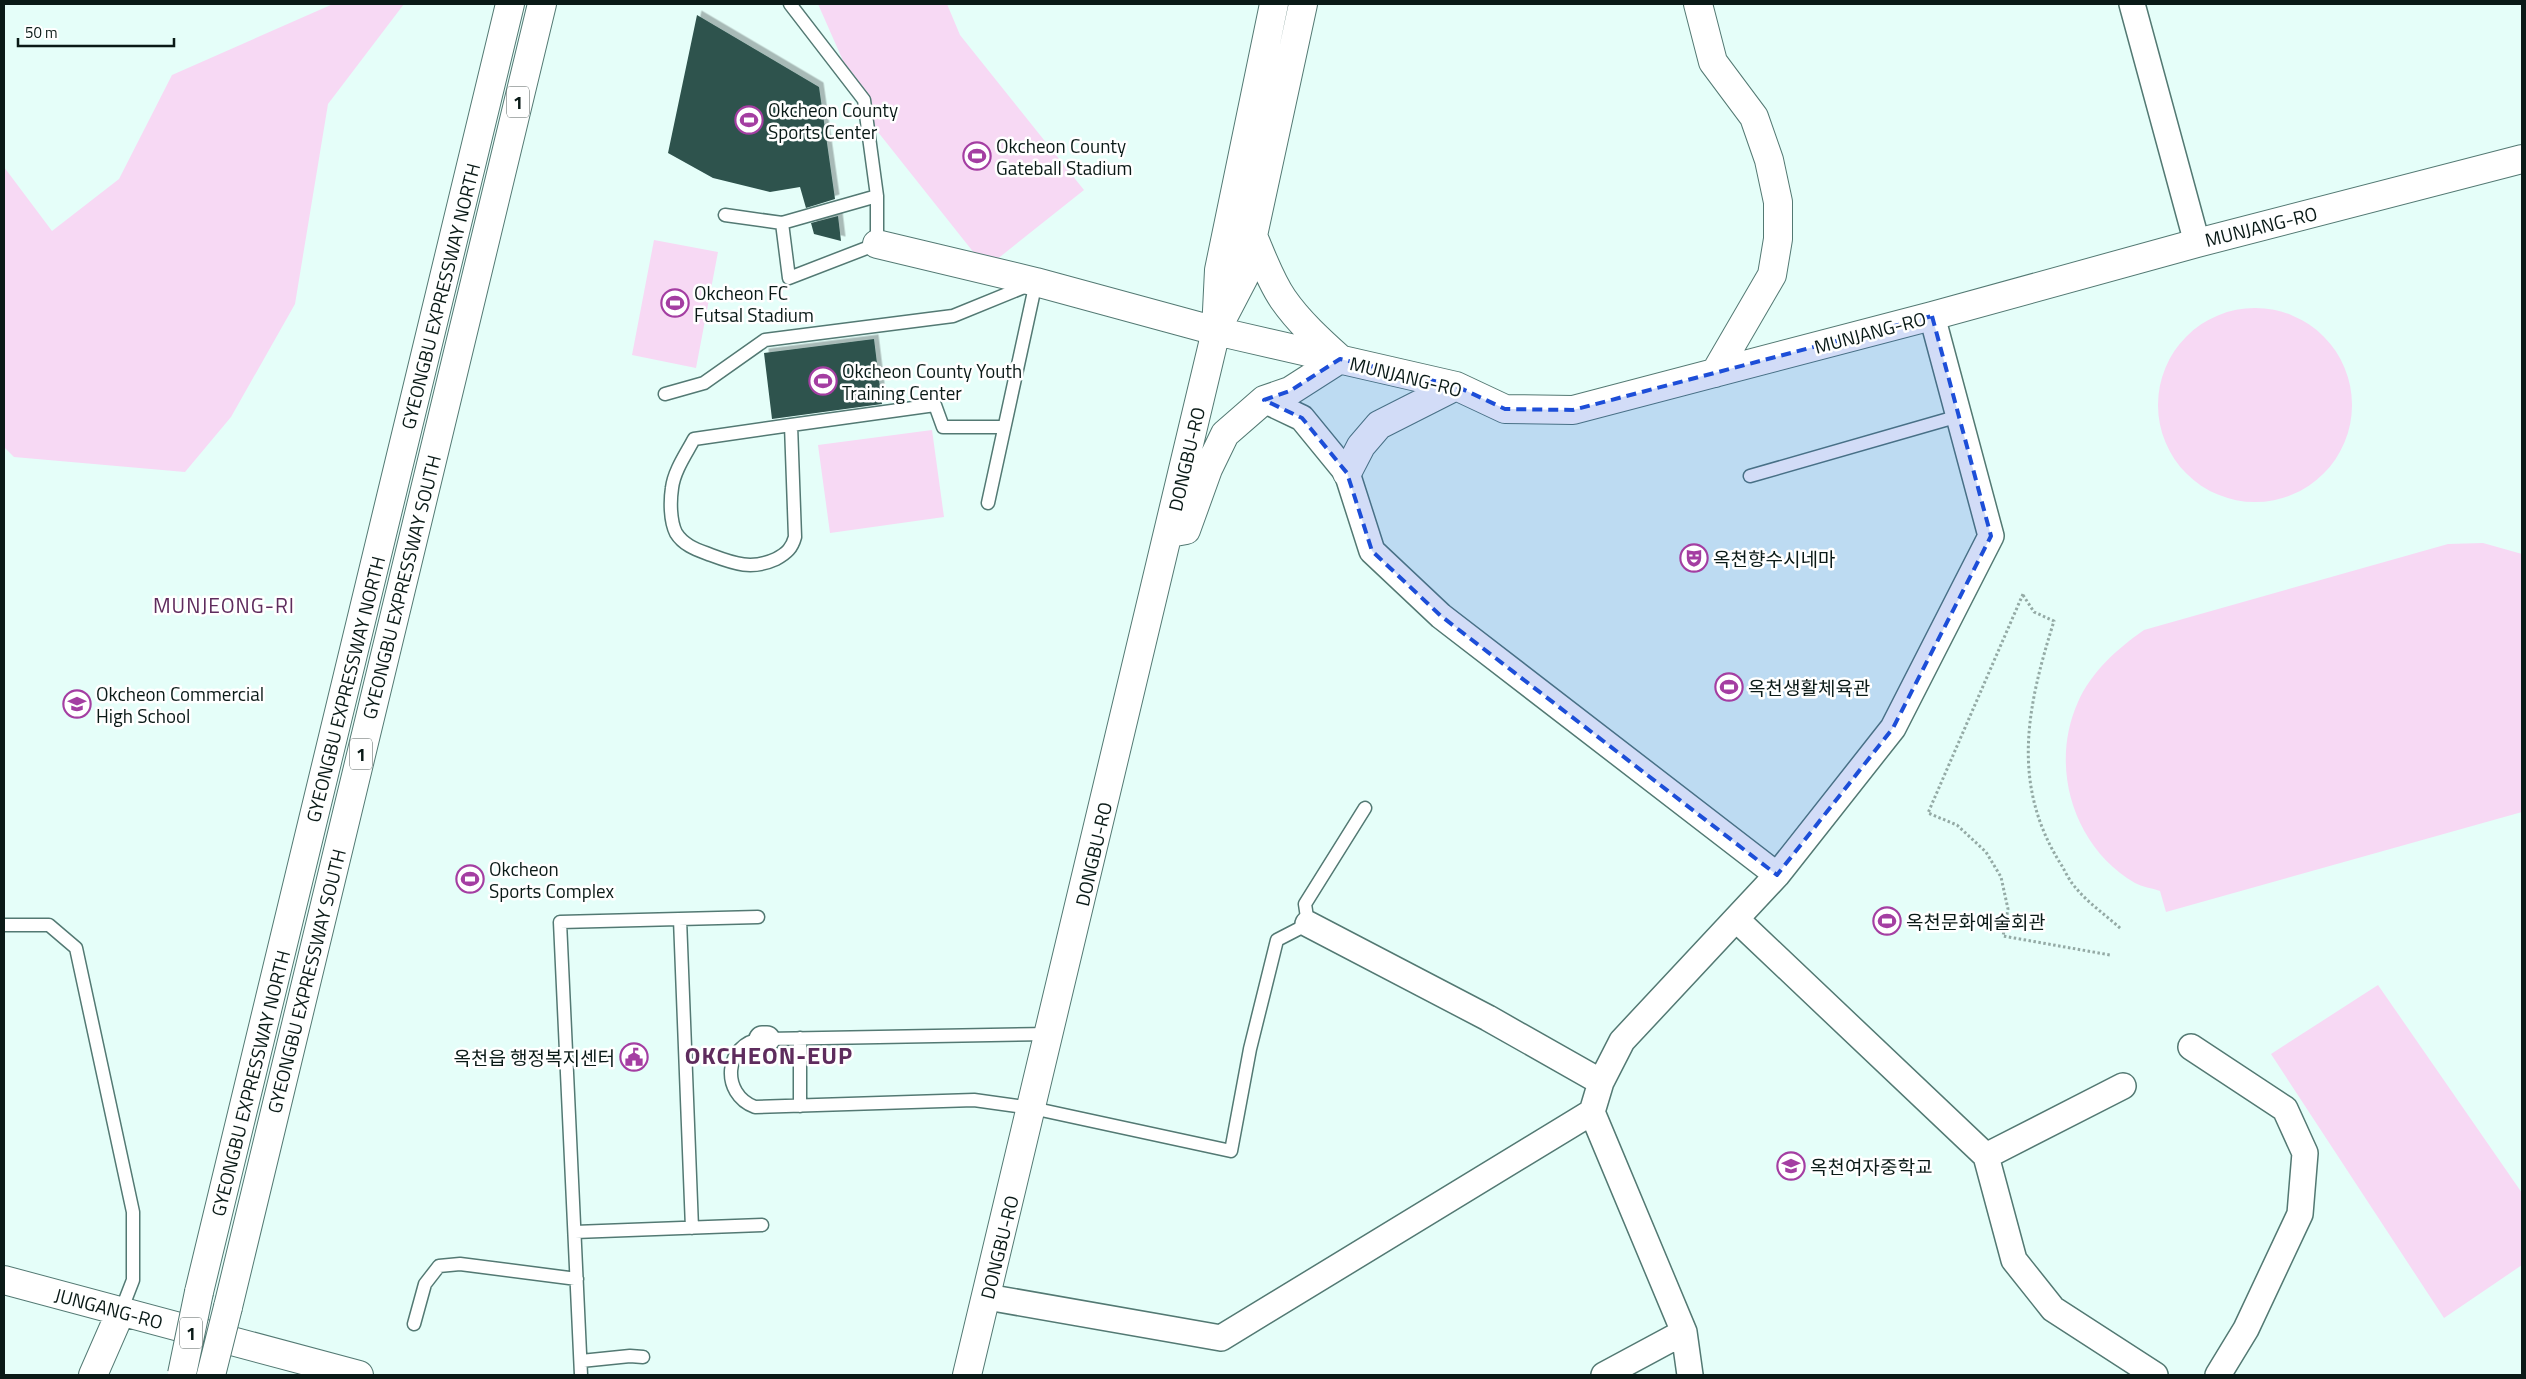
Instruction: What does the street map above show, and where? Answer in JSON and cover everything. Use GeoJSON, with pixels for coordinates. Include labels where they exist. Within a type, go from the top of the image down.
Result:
{"type":"FeatureCollection","features":[{"type":"Feature","properties":{"kind":"main road","name":"GYEONGBU EXPRESSWAY NORTH"},"geometry":{"type":"LineString","coordinates":[[182,1375],[200,1292],[510,4]]}},
{"type":"Feature","properties":{"kind":"main road","name":"GYEONGBU EXPRESSWAY SOUTH"},"geometry":{"type":"LineString","coordinates":[[211,1375],[542,4]]}},
{"type":"Feature","properties":{"kind":"main road","name":"DONGBU-RO"},"geometry":{"type":"LineString","coordinates":[[967,1375],[1050,1034],[1216,331],[1218,270],[1274,4]]}},
{"type":"Feature","properties":{"kind":"main road","name":"DONGBU-RO"},"geometry":{"type":"LineString","coordinates":[[1216,331],[1244,277],[1303,4]]}},
{"type":"Feature","properties":{"kind":"main road"},"geometry":{"type":"LineString","coordinates":[[1698,4],[1713,62],[1754,117],[1769,160],[1778,202],[1778,239],[1772,275],[1715,373]]}},
{"type":"Feature","properties":{"kind":"main road","name":"MUNJANG-RO"},"geometry":{"type":"LineString","coordinates":[[877,244],[1036,282],[1216,331],[1456,386],[1504,409],[1572,410],[1932,316],[2197,243],[2522,159]]}},
{"type":"Feature","properties":{"kind":"main road"},"geometry":{"type":"LineString","coordinates":[[1169,533],[1186,530],[1208,469],[1225,434],[1264,400],[1290,391],[1340,359],[1283,300],[1253,236]]}},
{"type":"Feature","properties":{"kind":"main road"},"geometry":{"type":"LineString","coordinates":[[1347,473],[1361,446],[1379,425],[1456,386]]}},
{"type":"Feature","properties":{"kind":"main road","name":"JUNGANG-RO"},"geometry":{"type":"LineString","coordinates":[[4,1280],[360,1375]]}},
{"type":"Feature","properties":{"kind":"main road"},"geometry":{"type":"LineString","coordinates":[[93,1375],[121,1312]]}},
{"type":"Feature","properties":{"kind":"street"},"geometry":{"type":"LineString","coordinates":[[2132,4],[2197,243]]}},
{"type":"Feature","properties":{"kind":"street"},"geometry":{"type":"LineString","coordinates":[[1690,1375],[1684,1332],[1592,1112],[1601,1082],[1622,1041],[1777,875],[1893,728],[1990,536],[1932,316]]}},
{"type":"Feature","properties":{"kind":"street"},"geometry":{"type":"LineString","coordinates":[[1264,400],[1302,418],[1347,473],[1372,551],[1441,616],[1777,875]]}},
{"type":"Feature","properties":{"kind":"street"},"geometry":{"type":"LineString","coordinates":[[1736,919],[1986,1156],[2014,1260],[2053,1309],[2155,1375]]}},
{"type":"Feature","properties":{"kind":"street"},"geometry":{"type":"LineString","coordinates":[[1308,924],[1488,1018],[1601,1082]]}},
{"type":"Feature","properties":{"kind":"street"},"geometry":{"type":"LineString","coordinates":[[2191,1047],[2285,1109],[2304,1153],[2300,1214],[2246,1330],[2218,1375]]}},
{"type":"Feature","properties":{"kind":"street"},"geometry":{"type":"LineString","coordinates":[[1986,1156],[2123,1086]]}},
{"type":"Feature","properties":{"kind":"street"},"geometry":{"type":"LineString","coordinates":[[987,1297],[1221,1338],[1592,1112]]}},
{"type":"Feature","properties":{"kind":"street"},"geometry":{"type":"LineString","coordinates":[[1604,1375],[1684,1332]]}},
{"type":"Feature","properties":{"kind":"lane"},"geometry":{"type":"LineString","coordinates":[[782,223],[789,278],[877,244],[877,196],[864,100],[790,4]]}},
{"type":"Feature","properties":{"kind":"lane"},"geometry":{"type":"LineString","coordinates":[[725,215],[782,223],[877,196]]}},
{"type":"Feature","properties":{"kind":"lane"},"geometry":{"type":"LineString","coordinates":[[665,394],[704,383],[765,340],[953,316],[1036,282]]}},
{"type":"Feature","properties":{"kind":"lane"},"geometry":{"type":"LineString","coordinates":[[988,503],[1036,282]]}},
{"type":"Feature","properties":{"kind":"lane"},"geometry":{"type":"LineString","coordinates":[[791,424],[795,537],[792,546],[784,555],[766,564],[750,567],[735,564],[689,546],[676,532],[671,512],[672,486],[694,439],[791,424],[935,405],[943,427],[1004,427]]}},
{"type":"Feature","properties":{"kind":"lane"},"geometry":{"type":"LineString","coordinates":[[1750,476],[1959,416]]}},
{"type":"Feature","properties":{"kind":"lane"},"geometry":{"type":"LineString","coordinates":[[1050,1034],[764,1039],[745,1045],[733,1059],[730,1076],[735,1091],[746,1102],[755,1107],[974,1100],[1032,1108],[1231,1151],[1250,1049],[1277,940],[1308,924],[1305,904],[1365,808]]}},
{"type":"Feature","properties":{"kind":"lane"},"geometry":{"type":"LineString","coordinates":[[581,1375],[560,922],[758,917]]}},
{"type":"Feature","properties":{"kind":"lane"},"geometry":{"type":"LineString","coordinates":[[680,919],[692,1228]]}},
{"type":"Feature","properties":{"kind":"lane"},"geometry":{"type":"LineString","coordinates":[[4,925],[49,925],[76,948],[133,1212],[133,1280],[121,1312]]}},
{"type":"Feature","properties":{"kind":"lane"},"geometry":{"type":"LineString","coordinates":[[800,1038],[800,1106]]}},
{"type":"Feature","properties":{"kind":"lane"},"geometry":{"type":"LineString","coordinates":[[575,1232],[762,1225]]}},
{"type":"Feature","properties":{"kind":"lane"},"geometry":{"type":"LineString","coordinates":[[414,1324],[425,1284],[438,1266],[460,1264],[576,1279]]}},
{"type":"Feature","properties":{"kind":"lane"},"geometry":{"type":"LineString","coordinates":[[581,1362],[630,1356],[643,1357]]}},
{"type":"Feature","properties":{"kind":"path"},"geometry":{"type":"LineString","coordinates":[[2110,955],[2003,936],[2008,910],[2001,877],[1986,852],[1957,825],[1928,813],[2023,594],[2034,612],[2054,621],[2037,674],[2028,731],[2030,792],[2047,843],[2076,888],[2121,929]]}},
{"type":"Feature","properties":{"kind":"highlighted area"},"geometry":{"type":"Polygon","coordinates":[[[1932,316],[1991,536],[1893,728],[1777,875],[1441,616],[1372,551],[1347,473],[1302,418],[1264,400],[1290,391],[1340,359],[1456,386],[1505,409],[1573,410],[1932,316]]]}},
{"type":"Feature","properties":{"kind":"shaded area"},"geometry":{"type":"Polygon","coordinates":[[[333,4],[404,4],[328,104],[295,304],[231,417],[185,472],[14,457],[4,447],[4,167],[52,231],[119,179],[172,75],[333,4]]]}},
{"type":"Feature","properties":{"kind":"shaded area","name":"Okcheon County Gateball Stadium"},"geometry":{"type":"Polygon","coordinates":[[[818,4],[947,4],[960,35],[1084,190],[986,268],[870,122],[818,4]]]}},
{"type":"Feature","properties":{"kind":"shaded area","name":"Okcheon FC Futsal Stadium"},"geometry":{"type":"Polygon","coordinates":[[[654,240],[718,252],[696,368],[632,355],[654,240]]]}},
{"type":"Feature","properties":{"kind":"shaded area"},"geometry":{"type":"Polygon","coordinates":[[[2265,308],[2274,309],[2301,319],[2324,336],[2336,351],[2345,368],[2351,386],[2351,424],[2345,442],[2336,459],[2324,474],[2309,486],[2292,495],[2274,501],[2245,502],[2236,501],[2209,491],[2193,480],[2180,467],[2169,451],[2159,424],[2158,395],[2159,386],[2169,359],[2180,343],[2193,330],[2209,319],[2236,309],[2265,308]]]}},
{"type":"Feature","properties":{"kind":"shaded area"},"geometry":{"type":"Polygon","coordinates":[[[932,430],[944,517],[830,533],[818,445],[932,430]]]}},
{"type":"Feature","properties":{"kind":"shaded area"},"geometry":{"type":"Polygon","coordinates":[[[2483,543],[2522,554],[2522,812],[2166,912],[2160,891],[2135,883],[2114,868],[2096,849],[2082,827],[2072,803],[2067,778],[2066,752],[2070,727],[2078,702],[2084,691],[2106,662],[2125,645],[2144,630],[2448,544],[2483,543]]]}},
{"type":"Feature","properties":{"kind":"shaded area"},"geometry":{"type":"Polygon","coordinates":[[[2378,985],[2522,1193],[2522,1265],[2444,1318],[2271,1054],[2378,985]]]}},
{"type":"Feature","properties":{"kind":"building","name":"Okcheon County Sports Center"},"geometry":{"type":"Polygon","coordinates":[[[697,15],[819,87],[835,199],[806,208],[800,187],[770,192],[713,178],[668,153],[697,15]]]}},
{"type":"Feature","properties":{"kind":"building"},"geometry":{"type":"Polygon","coordinates":[[[838,216],[841,241],[814,234],[811,223],[838,216]]]}},
{"type":"Feature","properties":{"kind":"building","name":"Okcheon County Youth Training Center"},"geometry":{"type":"Polygon","coordinates":[[[874,339],[882,404],[772,419],[764,353],[874,339]]]}},
{"type":"Feature","properties":{"kind":"place","name":"Okcheon County Sports Center"},"geometry":{"type":"Point","coordinates":[749,120]}},
{"type":"Feature","properties":{"kind":"place","name":"Okcheon County Gateball Stadium"},"geometry":{"type":"Point","coordinates":[977,156]}},
{"type":"Feature","properties":{"kind":"place","name":"Okcheon FC Futsal Stadium"},"geometry":{"type":"Point","coordinates":[675,303]}},
{"type":"Feature","properties":{"kind":"place","name":"Okcheon County Youth Training Center"},"geometry":{"type":"Point","coordinates":[823,381]}},
{"type":"Feature","properties":{"kind":"place","name":"옥천향수시네마"},"geometry":{"type":"Point","coordinates":[1694,558]}},
{"type":"Feature","properties":{"kind":"place","name":"옥천생활체육관"},"geometry":{"type":"Point","coordinates":[1729,687]}},
{"type":"Feature","properties":{"kind":"place","name":"Okcheon Commercial High School"},"geometry":{"type":"Point","coordinates":[77,704]}},
{"type":"Feature","properties":{"kind":"place","name":"Okcheon Sports Complex"},"geometry":{"type":"Point","coordinates":[470,879]}},
{"type":"Feature","properties":{"kind":"place","name":"옥천문화예술회관"},"geometry":{"type":"Point","coordinates":[1887,921]}},
{"type":"Feature","properties":{"kind":"place","name":"옥천읍 행정복지센터"},"geometry":{"type":"Point","coordinates":[634,1057]}},
{"type":"Feature","properties":{"kind":"place","name":"옥천여자중학교"},"geometry":{"type":"Point","coordinates":[1791,1166]}},
{"type":"Feature","properties":{"kind":"district","name":"MUNJEONG-RI"},"geometry":{"type":"Point","coordinates":[224,605]}},
{"type":"Feature","properties":{"kind":"district","name":"OKCHEON-EUP"},"geometry":{"type":"Point","coordinates":[769,1055]}}]}
